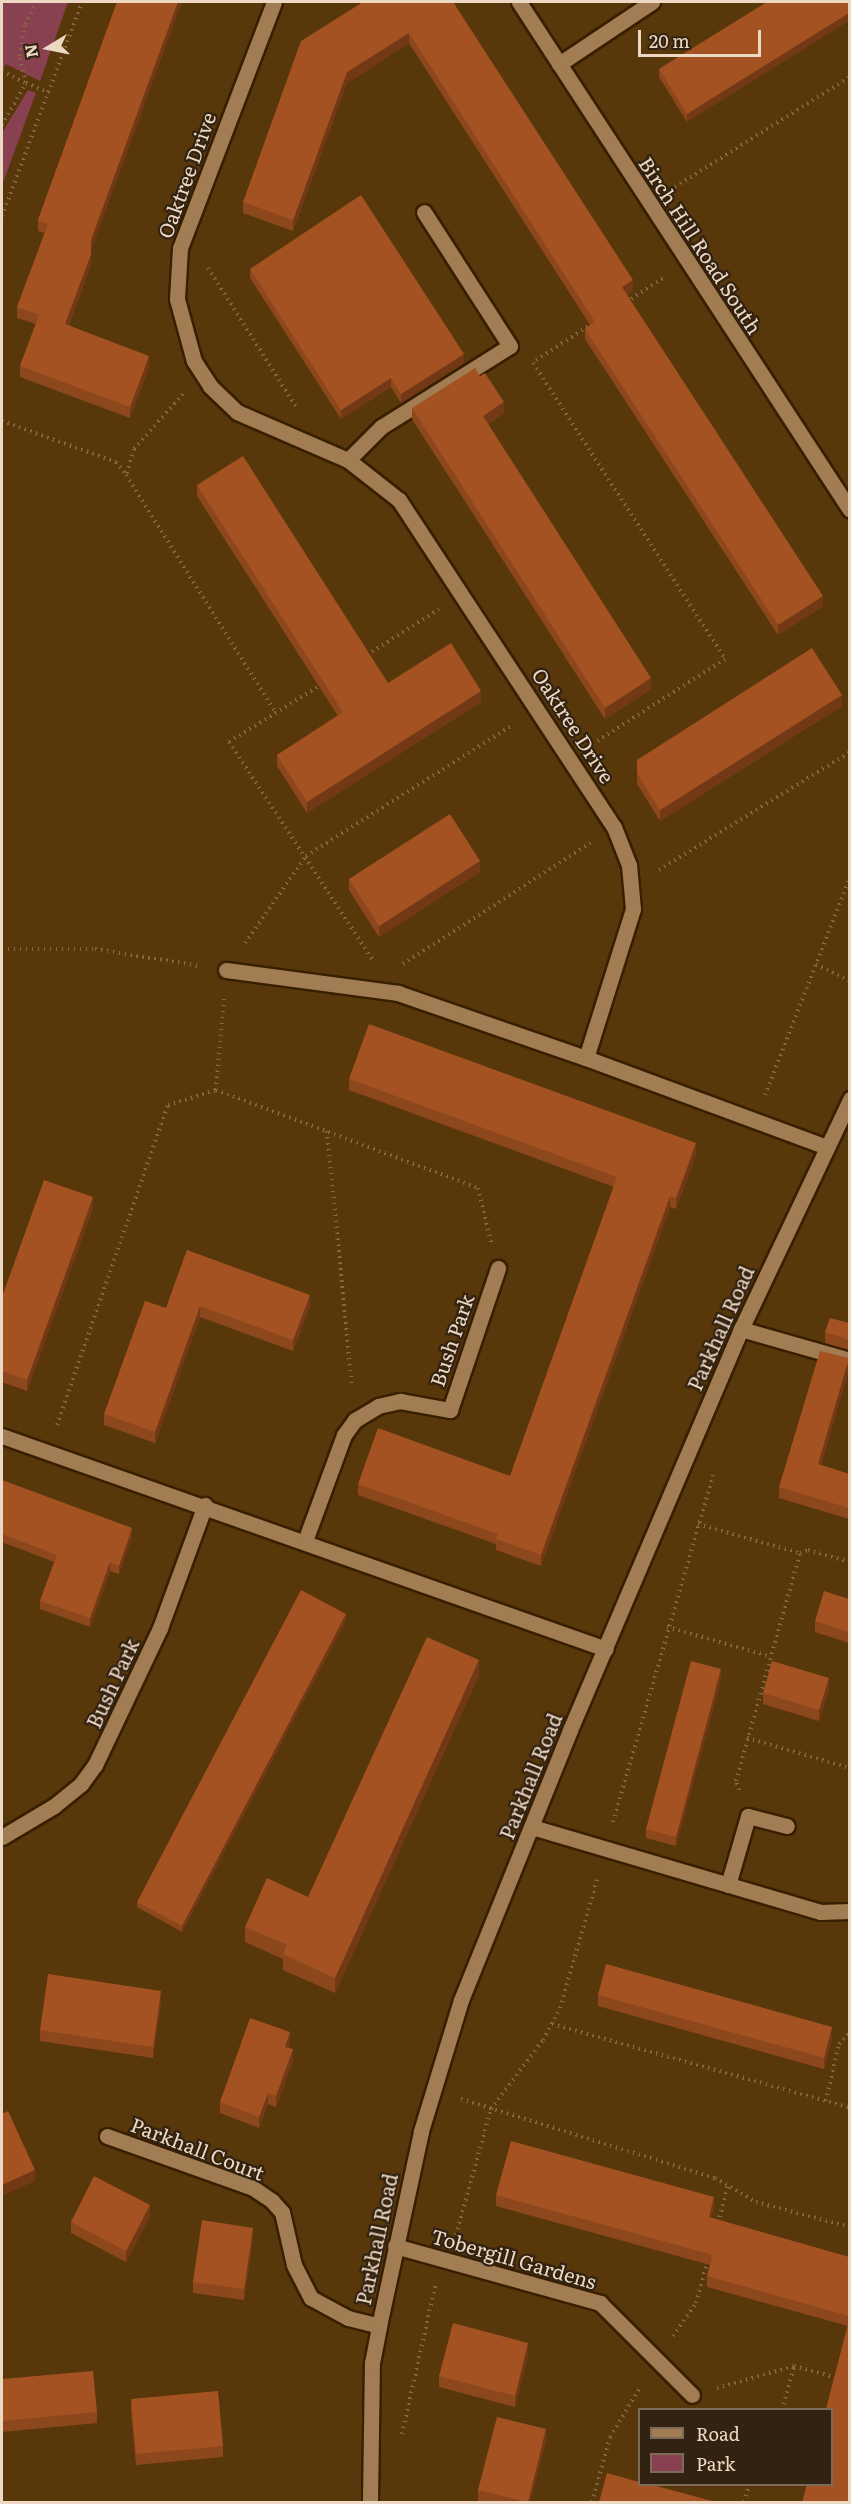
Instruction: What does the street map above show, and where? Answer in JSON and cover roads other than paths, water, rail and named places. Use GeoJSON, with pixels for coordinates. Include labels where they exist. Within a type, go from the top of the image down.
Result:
{"type":"FeatureCollection","features":[{"type":"Feature","properties":{"kind":"street","name":"Oaktree Drive"},"geometry":{"type":"LineString","coordinates":[[274,2],[185,232],[177,266],[177,299],[186,339],[201,373],[237,412],[348,460],[399,500],[538,708],[614,827],[632,879],[630,924],[586,1058]]}},
{"type":"Feature","properties":{"kind":"street","name":"Birch Hill Road South"},"geometry":{"type":"LineString","coordinates":[[519,2],[849,510]]}},
{"type":"Feature","properties":{"kind":"street"},"geometry":{"type":"LineString","coordinates":[[559,64],[652,2]]}},
{"type":"Feature","properties":{"kind":"street"},"geometry":{"type":"LineString","coordinates":[[348,460],[381,427],[510,346],[424,212]]}},
{"type":"Feature","properties":{"kind":"street"},"geometry":{"type":"LineString","coordinates":[[226,970],[398,993],[586,1058],[826,1147]]}},
{"type":"Feature","properties":{"kind":"street","name":"Parkhall Road"},"geometry":{"type":"LineString","coordinates":[[370,2502],[372,2363],[395,2246],[434,2091],[461,2000],[741,1329],[849,1100]]}},
{"type":"Feature","properties":{"kind":"street","name":"Bush Park"},"geometry":{"type":"LineString","coordinates":[[305,1541],[344,1435],[355,1420],[378,1406],[400,1401],[450,1410],[498,1268]]}},
{"type":"Feature","properties":{"kind":"street"},"geometry":{"type":"LineString","coordinates":[[741,1329],[849,1360]]}},
{"type":"Feature","properties":{"kind":"street"},"geometry":{"type":"LineString","coordinates":[[2,1436],[205,1505],[606,1649]]}},
{"type":"Feature","properties":{"kind":"street","name":"Bush Park"},"geometry":{"type":"LineString","coordinates":[[2,1837],[54,1806],[81,1784],[95,1765],[160,1628],[205,1505]]}},
{"type":"Feature","properties":{"kind":"street"},"geometry":{"type":"LineString","coordinates":[[728,1885],[748,1816],[787,1826]]}},
{"type":"Feature","properties":{"kind":"street"},"geometry":{"type":"LineString","coordinates":[[532,1827],[828,1914],[849,1911]]}},
{"type":"Feature","properties":{"kind":"street","name":"Parkhall Court"},"geometry":{"type":"LineString","coordinates":[[107,2136],[253,2188],[272,2201],[282,2212],[294,2265],[311,2298],[348,2318],[379,2326]]}},
{"type":"Feature","properties":{"kind":"street","name":"Tobergill Gardens"},"geometry":{"type":"LineString","coordinates":[[395,2246],[600,2303],[656,2362],[692,2395]]}}]}
